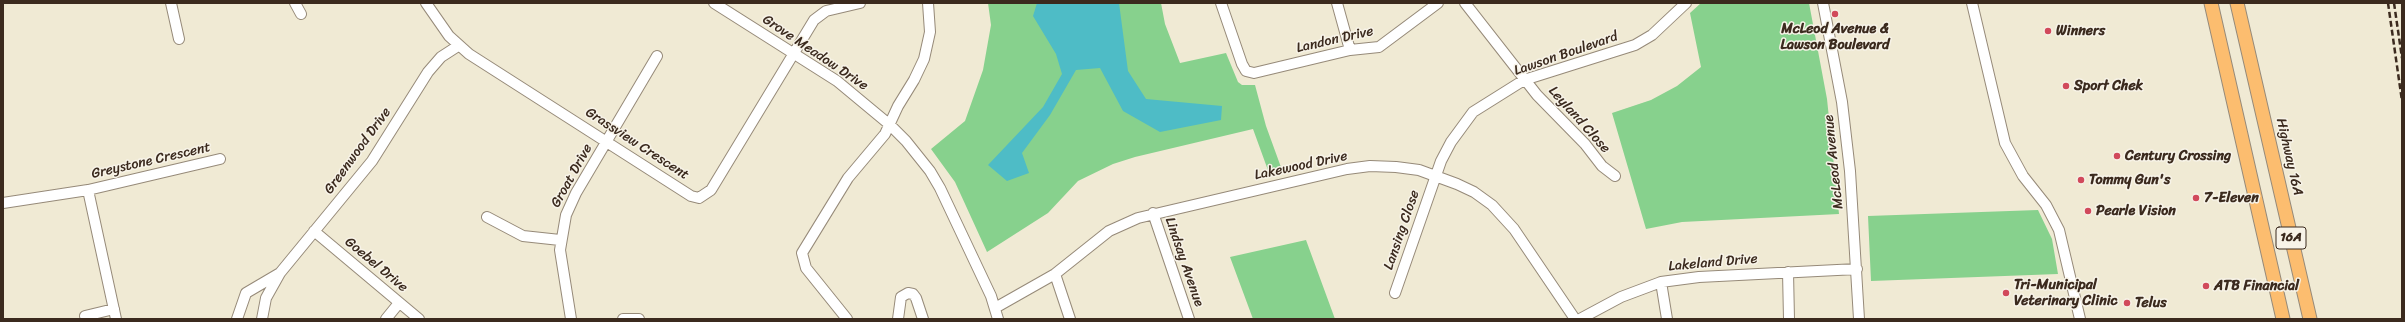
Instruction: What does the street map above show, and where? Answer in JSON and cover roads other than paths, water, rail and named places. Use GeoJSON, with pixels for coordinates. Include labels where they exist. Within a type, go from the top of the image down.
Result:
{"type":"FeatureCollection","features":[{"type":"Feature","properties":{"kind":"main road","name":"16A"},"geometry":{"type":"LineString","coordinates":[[2211,3],[2283,319]]}},
{"type":"Feature","properties":{"kind":"main road","name":"Highway 16A"},"geometry":{"type":"LineString","coordinates":[[2237,3],[2310,319]]}},
{"type":"Feature","properties":{"kind":"street"},"geometry":{"type":"LineString","coordinates":[[171,3],[179,39]]}},
{"type":"Feature","properties":{"kind":"street"},"geometry":{"type":"LineString","coordinates":[[295,3],[301,14]]}},
{"type":"Feature","properties":{"kind":"street","name":"Grassview Crescent"},"geometry":{"type":"LineString","coordinates":[[426,3],[440,25],[458,46],[691,196],[699,198],[711,190],[794,53]]}},
{"type":"Feature","properties":{"kind":"street","name":"Grove Meadow Drive"},"geometry":{"type":"LineString","coordinates":[[714,3],[842,85],[890,125],[918,156],[940,188],[995,308],[998,319]]}},
{"type":"Feature","properties":{"kind":"street"},"geometry":{"type":"LineString","coordinates":[[794,53],[819,14],[860,3]]}},
{"type":"Feature","properties":{"kind":"street"},"geometry":{"type":"LineString","coordinates":[[847,319],[806,268],[802,253],[852,172],[881,139],[890,125],[898,106],[924,59],[930,32],[928,3]]}},
{"type":"Feature","properties":{"kind":"street","name":"Landon Drive"},"geometry":{"type":"LineString","coordinates":[[1221,3],[1242,64],[1250,72],[1350,50],[1379,47],[1438,3]]}},
{"type":"Feature","properties":{"kind":"street"},"geometry":{"type":"LineString","coordinates":[[1337,3],[1350,50]]}},
{"type":"Feature","properties":{"kind":"street","name":"Leyland Close"},"geometry":{"type":"LineString","coordinates":[[1465,3],[1524,80],[1585,144],[1602,166],[1615,176]]}},
{"type":"Feature","properties":{"kind":"street","name":"Lawson Boulevard"},"geometry":{"type":"LineString","coordinates":[[1435,176],[1451,142],[1463,123],[1486,102],[1524,80],[1635,45],[1652,35],[1686,3]]}},
{"type":"Feature","properties":{"kind":"street","name":"McLeod Avenue"},"geometry":{"type":"LineString","coordinates":[[1823,3],[1842,102],[1850,171],[1859,319]]}},
{"type":"Feature","properties":{"kind":"street"},"geometry":{"type":"LineString","coordinates":[[1972,3],[2005,143],[2023,176],[2046,205],[2059,230],[2080,319]]}},
{"type":"Feature","properties":{"kind":"street","name":"Greenwood Drive"},"geometry":{"type":"LineString","coordinates":[[262,319],[266,298],[280,273],[372,161],[428,72],[441,58],[458,46]]}},
{"type":"Feature","properties":{"kind":"street","name":"Groat Drive"},"geometry":{"type":"LineString","coordinates":[[571,319],[560,264],[560,240],[566,215],[576,193],[608,142],[657,56]]}},
{"type":"Feature","properties":{"kind":"street","name":"Greystone Crescent"},"geometry":{"type":"LineString","coordinates":[[3,203],[88,190],[220,159]]}},
{"type":"Feature","properties":{"kind":"street","name":"Lakewood Drive"},"geometry":{"type":"LineString","coordinates":[[995,308],[1056,274],[1109,230],[1153,213],[1347,169],[1370,166],[1396,167],[1435,176],[1474,192],[1492,205],[1514,229],[1575,319]]}},
{"type":"Feature","properties":{"kind":"street","name":"Lansing Close"},"geometry":{"type":"LineString","coordinates":[[1396,293],[1435,176]]}},
{"type":"Feature","properties":{"kind":"street","name":"Greystone Crescent"},"geometry":{"type":"LineString","coordinates":[[85,316],[115,314],[88,190]]}},
{"type":"Feature","properties":{"kind":"street","name":"Lindsay Avenue"},"geometry":{"type":"LineString","coordinates":[[1153,213],[1189,319]]}},
{"type":"Feature","properties":{"kind":"street"},"geometry":{"type":"LineString","coordinates":[[487,216],[523,236],[560,240]]}},
{"type":"Feature","properties":{"kind":"street","name":"Goebel Drive"},"geometry":{"type":"LineString","coordinates":[[314,231],[419,319]]}},
{"type":"Feature","properties":{"kind":"street","name":"Lakeland Drive"},"geometry":{"type":"LineString","coordinates":[[1580,319],[1621,297],[1661,282],[1698,277],[1857,269]]}},
{"type":"Feature","properties":{"kind":"street"},"geometry":{"type":"LineString","coordinates":[[1788,272],[1789,319]]}},
{"type":"Feature","properties":{"kind":"street","name":"Greenwood Drive"},"geometry":{"type":"LineString","coordinates":[[237,319],[246,293],[280,273]]}},
{"type":"Feature","properties":{"kind":"street"},"geometry":{"type":"LineString","coordinates":[[1056,274],[1070,319]]}},
{"type":"Feature","properties":{"kind":"street"},"geometry":{"type":"LineString","coordinates":[[1661,282],[1667,319]]}},
{"type":"Feature","properties":{"kind":"street"},"geometry":{"type":"LineString","coordinates":[[898,319],[901,297],[908,293],[913,294],[916,298],[923,319]]}},
{"type":"Feature","properties":{"kind":"street"},"geometry":{"type":"LineString","coordinates":[[386,319],[399,303]]}},
{"type":"Feature","properties":{"kind":"street"},"geometry":{"type":"LineString","coordinates":[[624,319],[639,319]]}},
{"type":"Feature","properties":{"kind":"water"},"geometry":{"type":"Polygon","coordinates":[[[1037,3],[1119,3],[1128,71],[1146,99],[1222,106],[1221,120],[1160,132],[1123,111],[1100,68],[1076,70],[1050,115],[1022,153],[1029,173],[1007,181],[988,165],[1043,107],[1062,74],[1056,54],[1033,16],[1037,3]]]}},
{"type":"Feature","properties":{"kind":"railway"},"geometry":{"type":"LineString","coordinates":[[2388,3],[2402,101]]}},
{"type":"Feature","properties":{"kind":"railway"},"geometry":{"type":"LineString","coordinates":[[2394,3],[2402,58]]}},
{"type":"Feature","properties":{"kind":"place","name":"McLeod Avenue & Lawson Boulevard"},"geometry":{"type":"Point","coordinates":[1835,14]}},
{"type":"Feature","properties":{"kind":"place","name":"Winners"},"geometry":{"type":"Point","coordinates":[2048,31]}},
{"type":"Feature","properties":{"kind":"place","name":"Sport Chek"},"geometry":{"type":"Point","coordinates":[2066,86]}},
{"type":"Feature","properties":{"kind":"place","name":"Century Crossing"},"geometry":{"type":"Point","coordinates":[2117,156]}},
{"type":"Feature","properties":{"kind":"place","name":"Tommy Gun's"},"geometry":{"type":"Point","coordinates":[2081,180]}},
{"type":"Feature","properties":{"kind":"place","name":"7-Eleven"},"geometry":{"type":"Point","coordinates":[2196,198]}},
{"type":"Feature","properties":{"kind":"place","name":"Pearle Vision"},"geometry":{"type":"Point","coordinates":[2088,211]}},
{"type":"Feature","properties":{"kind":"place","name":"ATB Financial"},"geometry":{"type":"Point","coordinates":[2206,286]}},
{"type":"Feature","properties":{"kind":"place","name":"Tri-Municipal Veterinary Clinic"},"geometry":{"type":"Point","coordinates":[2006,293]}},
{"type":"Feature","properties":{"kind":"place","name":"Telus"},"geometry":{"type":"Point","coordinates":[2127,303]}}]}
